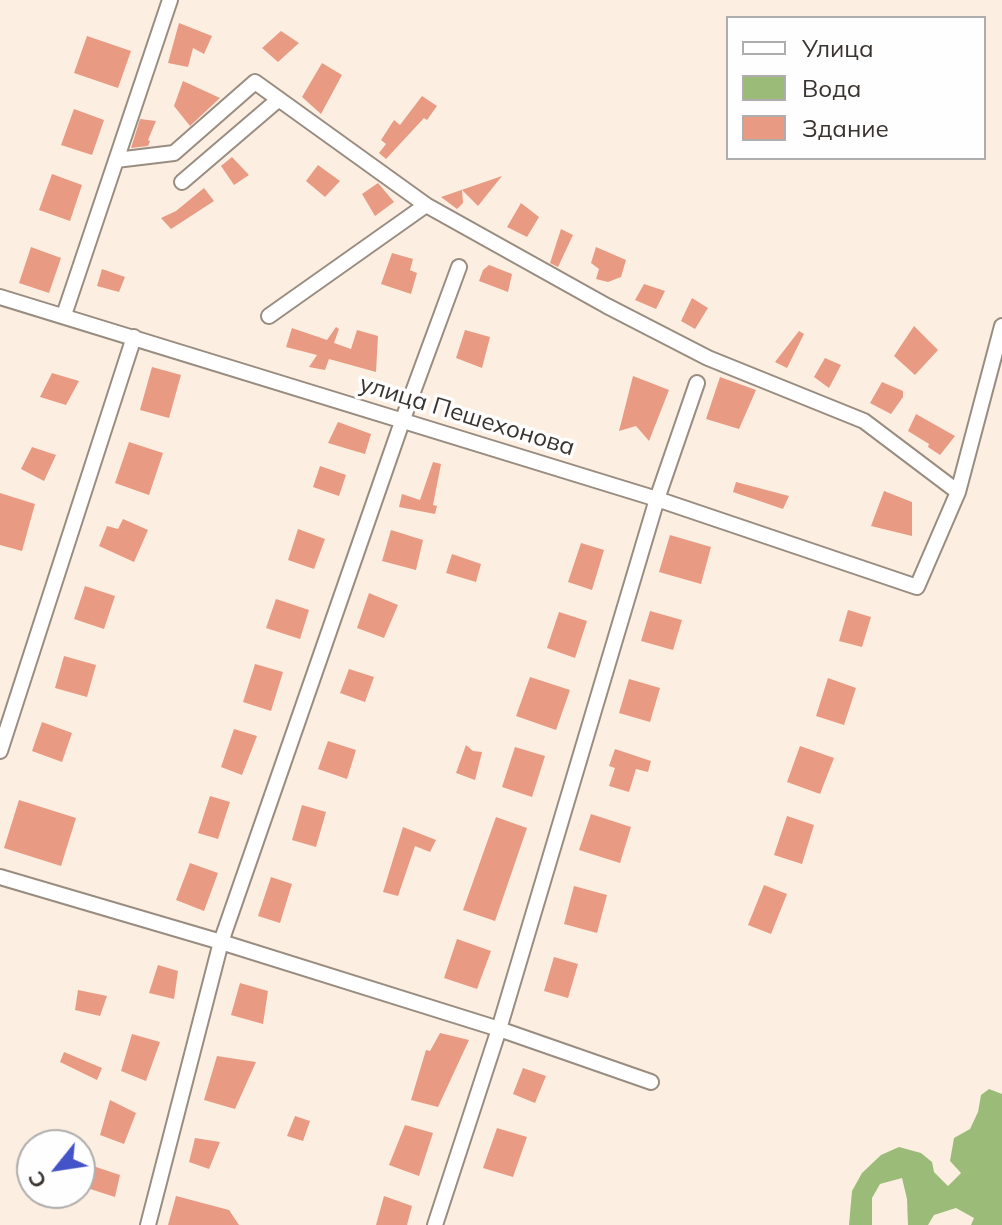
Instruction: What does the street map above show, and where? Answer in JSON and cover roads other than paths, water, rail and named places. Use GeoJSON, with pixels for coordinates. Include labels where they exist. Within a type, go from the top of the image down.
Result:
{"type":"FeatureCollection","features":[{"type":"Feature","properties":{"kind":"street"},"geometry":{"type":"LineString","coordinates":[[64,315],[170,0]]}},
{"type":"Feature","properties":{"kind":"street"},"geometry":{"type":"LineString","coordinates":[[116,160],[174,153],[255,82],[426,205],[607,306],[708,358],[864,421],[958,492],[1002,326]]}},
{"type":"Feature","properties":{"kind":"street"},"geometry":{"type":"LineString","coordinates":[[182,182],[279,99]]}},
{"type":"Feature","properties":{"kind":"street"},"geometry":{"type":"LineString","coordinates":[[269,316],[426,205]]}},
{"type":"Feature","properties":{"kind":"street"},"geometry":{"type":"LineString","coordinates":[[148,1225],[221,942],[459,267]]}},
{"type":"Feature","properties":{"kind":"street","name":"улица Пешехонова"},"geometry":{"type":"LineString","coordinates":[[0,297],[657,499],[917,587],[958,492]]}},
{"type":"Feature","properties":{"kind":"street"},"geometry":{"type":"LineString","coordinates":[[0,751],[134,337]]}},
{"type":"Feature","properties":{"kind":"street"},"geometry":{"type":"LineString","coordinates":[[435,1225],[499,1029],[657,499],[697,383]]}},
{"type":"Feature","properties":{"kind":"street"},"geometry":{"type":"LineString","coordinates":[[0,877],[499,1029],[651,1082]]}},
{"type":"Feature","properties":{"kind":"water"},"geometry":{"type":"Polygon","coordinates":[[[989,1089],[1002,1094],[1002,1225],[971,1225],[974,1218],[956,1208],[934,1215],[928,1225],[908,1225],[902,1178],[880,1184],[872,1198],[872,1225],[849,1225],[852,1191],[862,1173],[881,1155],[899,1147],[921,1153],[932,1162],[934,1172],[948,1186],[961,1173],[950,1161],[954,1138],[970,1129],[981,1095],[989,1089]]]}}]}
